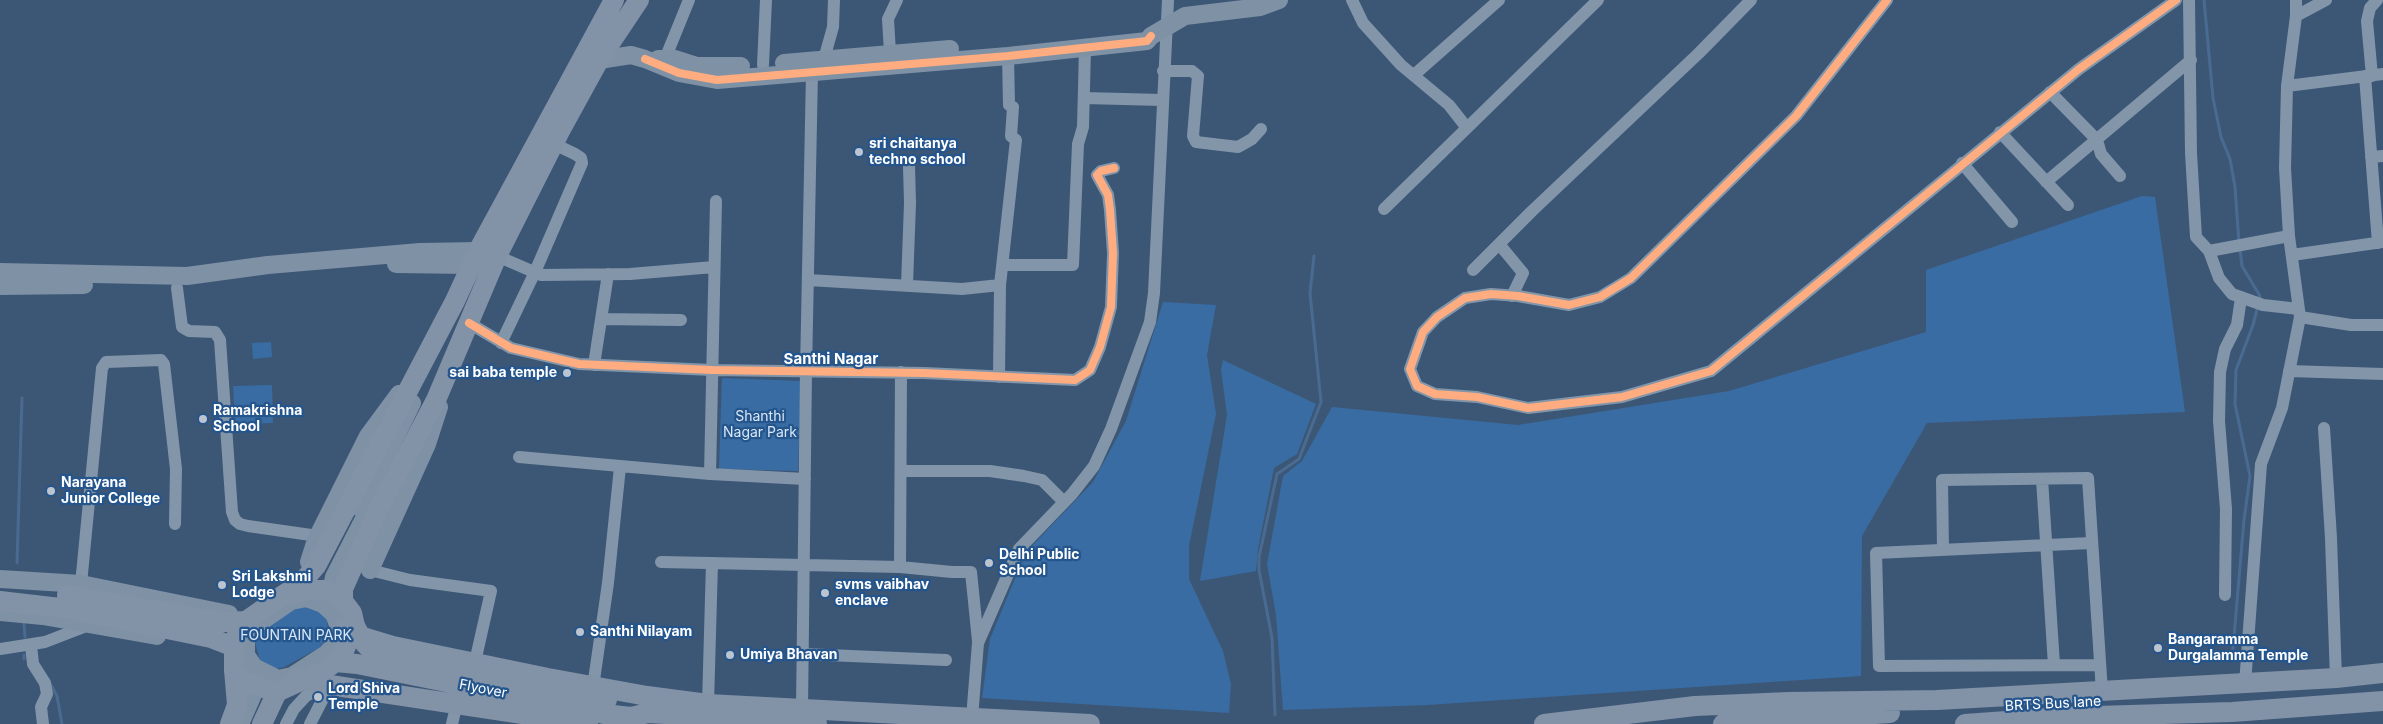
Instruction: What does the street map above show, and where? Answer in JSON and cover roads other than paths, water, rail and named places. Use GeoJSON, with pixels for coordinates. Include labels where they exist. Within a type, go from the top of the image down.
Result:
{"type":"FeatureCollection","features":[{"type":"Feature","properties":{"kind":"main road"},"geometry":{"type":"LineString","coordinates":[[230,724],[237,705],[238,630],[302,582],[316,566],[455,301],[474,258],[614,0]]}},
{"type":"Feature","properties":{"kind":"main road"},"geometry":{"type":"LineString","coordinates":[[282,596],[308,590],[325,590],[335,604],[379,508],[436,400],[497,256],[599,60],[639,0]]}},
{"type":"Feature","properties":{"kind":"main road"},"geometry":{"type":"LineString","coordinates":[[0,589],[67,595],[222,622],[256,618]]}},
{"type":"Feature","properties":{"kind":"main road"},"geometry":{"type":"LineString","coordinates":[[0,601],[87,612],[211,638],[238,657],[244,682],[277,680],[325,670],[343,653],[347,628],[393,646],[475,662],[598,706]]}},
{"type":"Feature","properties":{"kind":"main road","name":"Flyover"},"geometry":{"type":"LineString","coordinates":[[335,604],[352,613],[347,628],[373,652],[397,662],[598,706]]}},
{"type":"Feature","properties":{"kind":"main road","name":"Flyover"},"geometry":{"type":"LineString","coordinates":[[335,662],[357,664],[638,712],[829,724]]}},
{"type":"Feature","properties":{"kind":"main road"},"geometry":{"type":"LineString","coordinates":[[1544,724],[1583,722],[1695,706],[1789,702],[1937,700],[2244,684],[2383,673]]}},
{"type":"Feature","properties":{"kind":"main road"},"geometry":{"type":"LineString","coordinates":[[277,680],[457,702],[530,720],[598,706],[708,704],[1090,724]]}},
{"type":"Feature","properties":{"kind":"main road"},"geometry":{"type":"LineString","coordinates":[[262,724],[277,680]]}},
{"type":"Feature","properties":{"kind":"main road","name":"BRTS Bus lane"},"geometry":{"type":"LineString","coordinates":[[1723,724],[2052,703],[2302,692],[2383,684]]}},
{"type":"Feature","properties":{"kind":"main road"},"geometry":{"type":"LineString","coordinates":[[1965,724],[2232,712],[2383,701]]}},
{"type":"Feature","properties":{"kind":"street"},"geometry":{"type":"LineString","coordinates":[[665,59],[689,0]]}},
{"type":"Feature","properties":{"kind":"street"},"geometry":{"type":"LineString","coordinates":[[764,65],[766,0]]}},
{"type":"Feature","properties":{"kind":"street"},"geometry":{"type":"LineString","coordinates":[[802,709],[812,72],[824,59],[833,27],[834,0]]}},
{"type":"Feature","properties":{"kind":"street"},"geometry":{"type":"LineString","coordinates":[[890,53],[888,19],[897,0]]}},
{"type":"Feature","properties":{"kind":"street"},"geometry":{"type":"LineString","coordinates":[[978,643],[1019,549],[1064,502],[1094,466],[1150,322],[1154,293],[1168,0]]}},
{"type":"Feature","properties":{"kind":"street"},"geometry":{"type":"LineString","coordinates":[[599,60],[631,55],[679,73],[717,80],[1008,56],[1148,41],[1151,36],[1167,25],[1185,16],[1260,7],[1279,0]]}},
{"type":"Feature","properties":{"kind":"street"},"geometry":{"type":"LineString","coordinates":[[1352,0],[1363,23],[1401,65],[1449,105],[1467,128]]}},
{"type":"Feature","properties":{"kind":"street"},"geometry":{"type":"LineString","coordinates":[[1414,76],[1499,0]]}},
{"type":"Feature","properties":{"kind":"street"},"geometry":{"type":"LineString","coordinates":[[1384,208],[1598,0]]}},
{"type":"Feature","properties":{"kind":"street"},"geometry":{"type":"LineString","coordinates":[[1473,270],[1699,53],[1751,0]]}},
{"type":"Feature","properties":{"kind":"street"},"geometry":{"type":"LineString","coordinates":[[1887,0],[1796,116],[1631,278],[1600,297],[1569,305],[1492,294],[1465,298],[1437,317],[1423,332],[1414,352],[1410,369],[1417,386],[1435,394],[1477,397],[1528,408],[1622,397],[1710,371],[1805,295],[2050,92],[2176,0]]}},
{"type":"Feature","properties":{"kind":"street"},"geometry":{"type":"LineString","coordinates":[[2189,0],[2193,215],[2196,237],[2209,251],[2223,285],[2227,291],[2252,302],[2351,325],[2383,325]]}},
{"type":"Feature","properties":{"kind":"street"},"geometry":{"type":"LineString","coordinates":[[2244,684],[2261,464],[2282,408],[2300,313],[2292,255],[2284,168],[2287,86],[2296,16],[2296,0]]}},
{"type":"Feature","properties":{"kind":"street"},"geometry":{"type":"LineString","coordinates":[[2296,16],[2326,0]]}},
{"type":"Feature","properties":{"kind":"street"},"geometry":{"type":"LineString","coordinates":[[2292,255],[2381,243],[2373,76],[2367,21],[2370,8],[2377,0]]}},
{"type":"Feature","properties":{"kind":"street"},"geometry":{"type":"LineString","coordinates":[[645,59],[675,59],[697,66],[719,68],[1142,32],[1151,36]]}},
{"type":"Feature","properties":{"kind":"street"},"geometry":{"type":"LineString","coordinates":[[1004,265],[1073,265],[1078,144],[1083,127],[1085,48]]}},
{"type":"Feature","properties":{"kind":"street"},"geometry":{"type":"LineString","coordinates":[[999,377],[1000,285],[1004,265],[1016,140],[1011,136],[1013,107],[1009,105],[1008,56]]}},
{"type":"Feature","properties":{"kind":"street"},"geometry":{"type":"LineString","coordinates":[[2046,182],[2191,60]]}},
{"type":"Feature","properties":{"kind":"street"},"geometry":{"type":"LineString","coordinates":[[1164,71],[1192,71],[1198,76],[1193,136],[1196,142],[1238,148],[1252,139],[1261,129]]}},
{"type":"Feature","properties":{"kind":"street"},"geometry":{"type":"LineString","coordinates":[[2287,86],[2373,76]]}},
{"type":"Feature","properties":{"kind":"street"},"geometry":{"type":"LineString","coordinates":[[2050,92],[2097,140],[2101,154],[2120,176]]}},
{"type":"Feature","properties":{"kind":"street"},"geometry":{"type":"LineString","coordinates":[[1084,98],[1162,100]]}},
{"type":"Feature","properties":{"kind":"street"},"geometry":{"type":"LineString","coordinates":[[2000,132],[2068,206]]}},
{"type":"Feature","properties":{"kind":"street"},"geometry":{"type":"LineString","coordinates":[[501,343],[536,272],[582,163],[581,158],[554,144]]}},
{"type":"Feature","properties":{"kind":"street"},"geometry":{"type":"LineString","coordinates":[[1962,163],[2012,222]]}},
{"type":"Feature","properties":{"kind":"street"},"geometry":{"type":"LineString","coordinates":[[907,286],[910,203],[909,166]]}},
{"type":"Feature","properties":{"kind":"street"},"geometry":{"type":"LineString","coordinates":[[0,579],[81,584],[237,616],[256,618],[291,601],[307,598],[335,604],[334,577],[460,330],[472,316],[501,343],[511,348],[578,364],[712,370],[901,372],[1070,380],[1081,377],[1090,370],[1100,347],[1111,307],[1113,253],[1108,195],[1098,180],[1097,175],[1101,170],[1114,168]]}},
{"type":"Feature","properties":{"kind":"street"},"geometry":{"type":"LineString","coordinates":[[710,474],[716,201]]}},
{"type":"Feature","properties":{"kind":"street"},"geometry":{"type":"LineString","coordinates":[[2209,251],[2290,236]]}},
{"type":"Feature","properties":{"kind":"street"},"geometry":{"type":"LineString","coordinates":[[1499,244],[1524,273],[1512,296]]}},
{"type":"Feature","properties":{"kind":"street"},"geometry":{"type":"LineString","coordinates":[[0,272],[187,276],[268,265],[420,252],[474,258]]}},
{"type":"Feature","properties":{"kind":"street"},"geometry":{"type":"LineString","coordinates":[[497,256],[541,274],[608,274],[714,267]]}},
{"type":"Feature","properties":{"kind":"street"},"geometry":{"type":"LineString","coordinates":[[0,286],[70,285],[177,288],[239,280],[266,274],[341,266],[409,264],[474,258]]}},
{"type":"Feature","properties":{"kind":"street"},"geometry":{"type":"LineString","coordinates":[[594,365],[608,274]]}},
{"type":"Feature","properties":{"kind":"street"},"geometry":{"type":"LineString","coordinates":[[808,280],[962,289],[1000,285]]}},
{"type":"Feature","properties":{"kind":"street"},"geometry":{"type":"LineString","coordinates":[[177,288],[182,327],[189,331],[214,332],[220,340],[232,512],[235,520],[240,524],[248,526],[318,536]]}},
{"type":"Feature","properties":{"kind":"street"},"geometry":{"type":"LineString","coordinates":[[307,598],[323,581],[345,540],[450,325],[455,301]]}},
{"type":"Feature","properties":{"kind":"street"},"geometry":{"type":"LineString","coordinates":[[2225,594],[2226,509],[2219,421],[2220,372],[2225,349],[2236,325],[2252,302]]}},
{"type":"Feature","properties":{"kind":"street"},"geometry":{"type":"LineString","coordinates":[[601,319],[681,320]]}},
{"type":"Feature","properties":{"kind":"street"},"geometry":{"type":"LineString","coordinates":[[81,584],[102,368],[106,362],[161,360],[164,364],[176,469],[175,524]]}},
{"type":"Feature","properties":{"kind":"street"},"geometry":{"type":"LineString","coordinates":[[2289,370],[2383,374]]}},
{"type":"Feature","properties":{"kind":"street"},"geometry":{"type":"LineString","coordinates":[[900,568],[901,372]]}},
{"type":"Feature","properties":{"kind":"street"},"geometry":{"type":"LineString","coordinates":[[309,562],[318,536],[368,436],[396,396],[408,388]]}},
{"type":"Feature","properties":{"kind":"street"},"geometry":{"type":"LineString","coordinates":[[436,400],[440,409],[427,444],[393,514],[370,570],[410,580],[490,591],[475,662]]}},
{"type":"Feature","properties":{"kind":"street"},"geometry":{"type":"LineString","coordinates":[[2324,428],[2331,538],[2336,678]]}},
{"type":"Feature","properties":{"kind":"street"},"geometry":{"type":"LineString","coordinates":[[520,457],[710,474],[805,479]]}},
{"type":"Feature","properties":{"kind":"street"},"geometry":{"type":"LineString","coordinates":[[598,706],[620,467]]}},
{"type":"Feature","properties":{"kind":"street"},"geometry":{"type":"LineString","coordinates":[[901,471],[990,472],[1024,476],[1042,480],[1064,502]]}},
{"type":"Feature","properties":{"kind":"street"},"geometry":{"type":"LineString","coordinates":[[1943,550],[1942,480],[2088,478],[2102,692]]}},
{"type":"Feature","properties":{"kind":"street"},"geometry":{"type":"LineString","coordinates":[[2042,479],[2054,665]]}},
{"type":"Feature","properties":{"kind":"street"},"geometry":{"type":"LineString","coordinates":[[2091,543],[1876,554],[1879,666],[2100,665]]}},
{"type":"Feature","properties":{"kind":"street"},"geometry":{"type":"LineString","coordinates":[[661,562],[804,564],[971,572],[978,643],[972,718]]}},
{"type":"Feature","properties":{"kind":"street"},"geometry":{"type":"LineString","coordinates":[[708,704],[712,563]]}},
{"type":"Feature","properties":{"kind":"street"},"geometry":{"type":"LineString","coordinates":[[0,612],[43,616],[178,640],[238,657]]}},
{"type":"Feature","properties":{"kind":"street"},"geometry":{"type":"LineString","coordinates":[[0,649],[31,645],[90,625]]}},
{"type":"Feature","properties":{"kind":"street"},"geometry":{"type":"LineString","coordinates":[[240,724],[277,680],[326,654],[347,628]]}},
{"type":"Feature","properties":{"kind":"street"},"geometry":{"type":"LineString","coordinates":[[31,645],[33,664],[45,683],[47,694],[41,707],[43,724]]}},
{"type":"Feature","properties":{"kind":"street"},"geometry":{"type":"LineString","coordinates":[[803,654],[946,660]]}},
{"type":"Feature","properties":{"kind":"street"},"geometry":{"type":"LineString","coordinates":[[252,724],[277,680]]}},
{"type":"Feature","properties":{"kind":"street"},"geometry":{"type":"LineString","coordinates":[[286,724],[294,710],[306,696],[330,685]]}},
{"type":"Feature","properties":{"kind":"street"},"geometry":{"type":"LineString","coordinates":[[310,724],[330,685]]}},
{"type":"Feature","properties":{"kind":"street"},"geometry":{"type":"LineString","coordinates":[[452,724],[457,702]]}},
{"type":"Feature","properties":{"kind":"waterway"},"geometry":{"type":"LineString","coordinates":[[2204,0],[2213,98],[2221,137],[2230,159],[2235,187],[2239,243]]}},
{"type":"Feature","properties":{"kind":"waterway"},"geometry":{"type":"LineString","coordinates":[[2240,249],[2242,266],[2260,296],[2259,300]]}},
{"type":"Feature","properties":{"kind":"waterway"},"geometry":{"type":"LineString","coordinates":[[1275,715],[1272,638],[1259,570],[1259,557],[1277,474],[1299,459],[1321,402],[1310,293],[1314,256]]}},
{"type":"Feature","properties":{"kind":"waterway"},"geometry":{"type":"LineString","coordinates":[[2232,660],[2244,520],[2250,476],[2235,404],[2236,370],[2258,306]]}},
{"type":"Feature","properties":{"kind":"waterway"},"geometry":{"type":"LineString","coordinates":[[17,563],[22,398]]}},
{"type":"Feature","properties":{"kind":"waterway"},"geometry":{"type":"LineString","coordinates":[[24,624],[25,637]]}},
{"type":"Feature","properties":{"kind":"waterway"},"geometry":{"type":"LineString","coordinates":[[51,685],[57,696],[62,724]]}},
{"type":"Feature","properties":{"kind":"place","name":"sri chaitanya techno school"},"geometry":{"type":"Point","coordinates":[859,152]}},
{"type":"Feature","properties":{"kind":"place","name":"sai baba temple"},"geometry":{"type":"Point","coordinates":[567,373]}},
{"type":"Feature","properties":{"kind":"place","name":"Ramakrishna School"},"geometry":{"type":"Point","coordinates":[203,419]}},
{"type":"Feature","properties":{"kind":"place","name":"Narayana Junior College"},"geometry":{"type":"Point","coordinates":[51,491]}},
{"type":"Feature","properties":{"kind":"place","name":"Delhi Public School"},"geometry":{"type":"Point","coordinates":[989,563]}},
{"type":"Feature","properties":{"kind":"place","name":"Sri Lakshmi Lodge"},"geometry":{"type":"Point","coordinates":[222,585]}},
{"type":"Feature","properties":{"kind":"place","name":"svms vaibhav enclave"},"geometry":{"type":"Point","coordinates":[825,593]}},
{"type":"Feature","properties":{"kind":"place","name":"Santhi Nilayam"},"geometry":{"type":"Point","coordinates":[580,632]}},
{"type":"Feature","properties":{"kind":"place","name":"Bangaramma Durgalamma Temple"},"geometry":{"type":"Point","coordinates":[2158,648]}},
{"type":"Feature","properties":{"kind":"place","name":"Umiya Bhavan"},"geometry":{"type":"Point","coordinates":[730,655]}},
{"type":"Feature","properties":{"kind":"place","name":"Lord Shiva Temple"},"geometry":{"type":"Point","coordinates":[318,697]}},
{"type":"Feature","properties":{"kind":"district","name":"Santhi Nagar"},"geometry":{"type":"Point","coordinates":[831,359]}},
{"type":"Feature","properties":{"kind":"park label","name":"Shanthi Nagar Park"},"geometry":{"type":"Point","coordinates":[760,426]}},
{"type":"Feature","properties":{"kind":"park label","name":"FOUNTAIN PARK"},"geometry":{"type":"Point","coordinates":[296,636]}}]}
